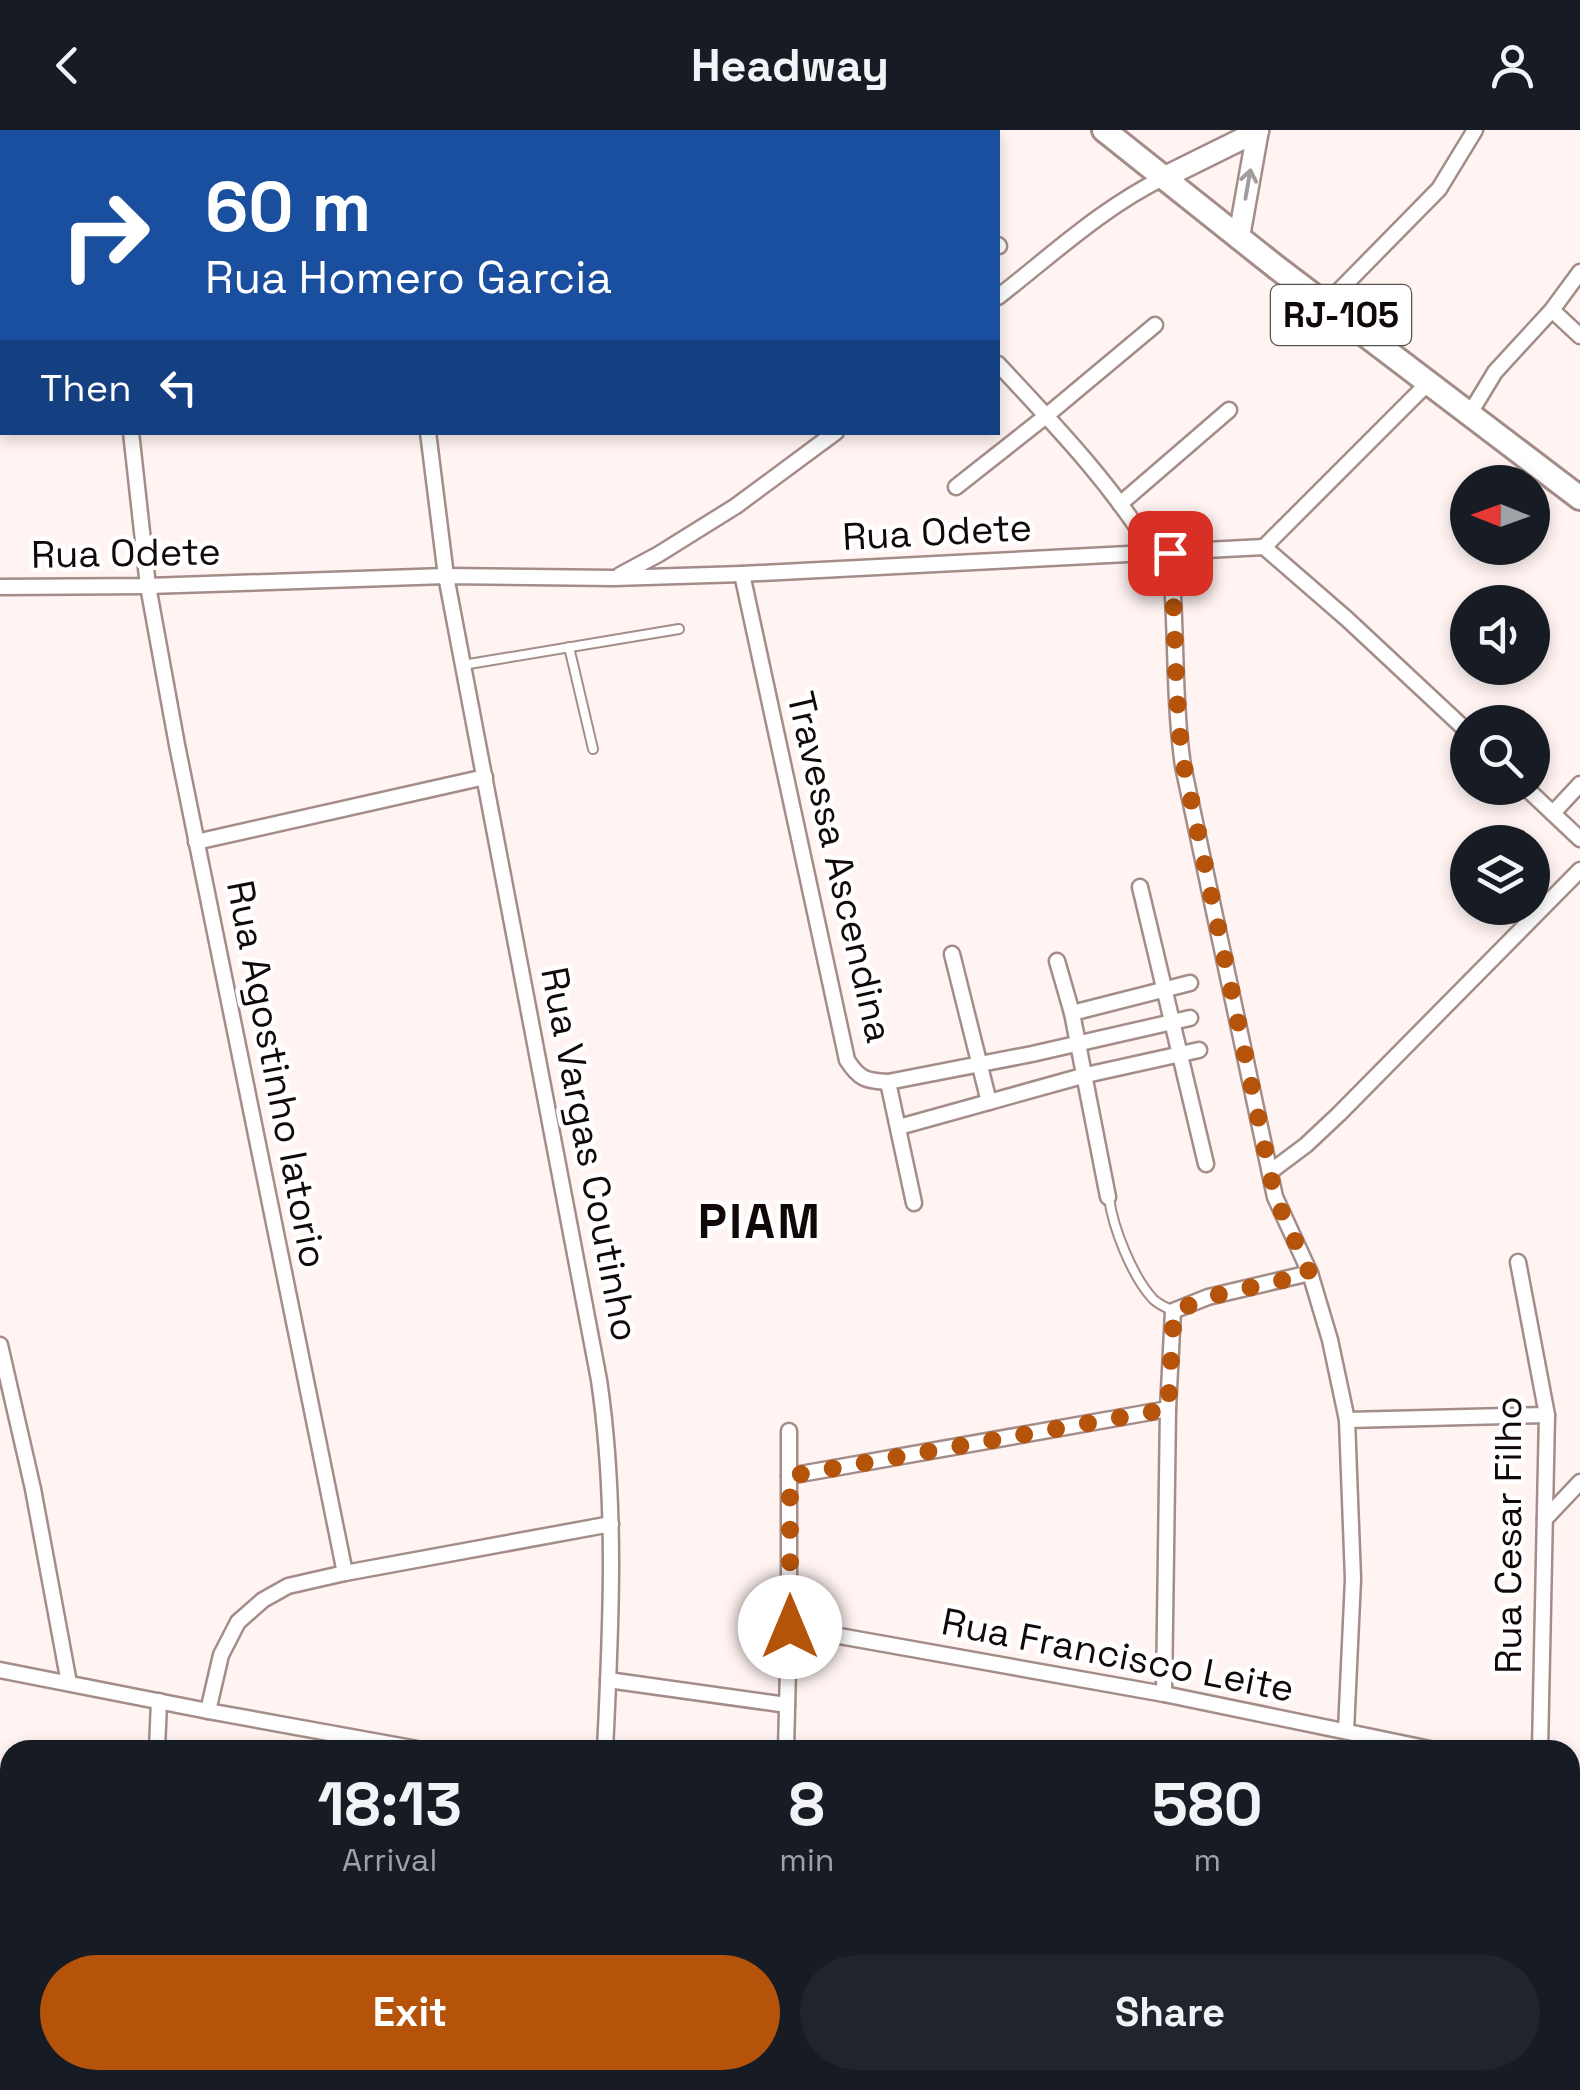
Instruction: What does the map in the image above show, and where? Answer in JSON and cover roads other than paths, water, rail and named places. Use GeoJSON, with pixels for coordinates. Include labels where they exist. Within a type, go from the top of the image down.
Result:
{"type":"FeatureCollection","features":[{"type":"Feature","properties":{"kind":"main road","name":"RJ-105"},"geometry":{"type":"LineString","coordinates":[[1104,130],[1580,498]]}},
{"type":"Feature","properties":{"kind":"main road"},"geometry":{"type":"LineString","coordinates":[[1165,177],[1258,131]]}},
{"type":"Feature","properties":{"kind":"main road"},"geometry":{"type":"LineString","coordinates":[[1239,237],[1258,131]]}},
{"type":"Feature","properties":{"kind":"street"},"geometry":{"type":"LineString","coordinates":[[1327,304],[1439,188],[1475,130]]}},
{"type":"Feature","properties":{"kind":"street"},"geometry":{"type":"LineString","coordinates":[[1000,295],[1106,210],[1165,177]]}},
{"type":"Feature","properties":{"kind":"street"},"geometry":{"type":"LineString","coordinates":[[1469,415],[1495,372],[1552,310],[1580,272]]}},
{"type":"Feature","properties":{"kind":"street"},"geometry":{"type":"LineString","coordinates":[[1552,310],[1580,336]]}},
{"type":"Feature","properties":{"kind":"street"},"geometry":{"type":"LineString","coordinates":[[956,487],[1155,325]]}},
{"type":"Feature","properties":{"kind":"street"},"geometry":{"type":"LineString","coordinates":[[1000,366],[1120,504],[1154,554]]}},
{"type":"Feature","properties":{"kind":"street"},"geometry":{"type":"LineString","coordinates":[[1428,383],[1264,547],[1450,715]]}},
{"type":"Feature","properties":{"kind":"street"},"geometry":{"type":"LineString","coordinates":[[1120,504],[1230,410]]}},
{"type":"Feature","properties":{"kind":"street","name":"Rua Agostinho Iatorio"},"geometry":{"type":"LineString","coordinates":[[131,435],[148,586],[196,842],[345,1573]]}},
{"type":"Feature","properties":{"kind":"street","name":"Rua Vargas Coutinho"},"geometry":{"type":"LineString","coordinates":[[428,435],[446,576],[607,1434],[611,1524],[605,1740]]}},
{"type":"Feature","properties":{"kind":"street","name":"Rua Odete"},"geometry":{"type":"LineString","coordinates":[[614,578],[736,506],[827,435]]}},
{"type":"Feature","properties":{"kind":"street","name":"Rua Odete"},"geometry":{"type":"LineString","coordinates":[[0,587],[446,576],[614,578],[742,574],[1264,547]]}},
{"type":"Feature","properties":{"kind":"street"},"geometry":{"type":"LineString","coordinates":[[1170,553],[1177,722],[1184,766],[1275,1197],[1310,1274],[1330,1340],[1347,1420],[1353,1579],[1346,1731]]}},
{"type":"Feature","properties":{"kind":"street","name":"Travessa Ascendina"},"geometry":{"type":"LineString","coordinates":[[742,574],[847,1060],[855,1072],[868,1081],[888,1082],[1190,1018]]}},
{"type":"Feature","properties":{"kind":"street"},"geometry":{"type":"LineString","coordinates":[[196,842],[485,777]]}},
{"type":"Feature","properties":{"kind":"street"},"geometry":{"type":"LineString","coordinates":[[1553,812],[1580,784]]}},
{"type":"Feature","properties":{"kind":"street"},"geometry":{"type":"LineString","coordinates":[[1545,805],[1580,840]]}},
{"type":"Feature","properties":{"kind":"street"},"geometry":{"type":"LineString","coordinates":[[1270,1172],[1339,1114],[1580,870]]}},
{"type":"Feature","properties":{"kind":"street"},"geometry":{"type":"LineString","coordinates":[[1140,887],[1206,1164]]}},
{"type":"Feature","properties":{"kind":"street"},"geometry":{"type":"LineString","coordinates":[[952,954],[989,1102]]}},
{"type":"Feature","properties":{"kind":"street"},"geometry":{"type":"LineString","coordinates":[[1057,961],[1086,1075],[1108,1197]]}},
{"type":"Feature","properties":{"kind":"street"},"geometry":{"type":"LineString","coordinates":[[1072,1012],[1190,983]]}},
{"type":"Feature","properties":{"kind":"street"},"geometry":{"type":"LineString","coordinates":[[898,1127],[1086,1075],[1199,1050]]}},
{"type":"Feature","properties":{"kind":"street"},"geometry":{"type":"LineString","coordinates":[[888,1082],[914,1203]]}},
{"type":"Feature","properties":{"kind":"street","name":"Rua Cesar Filho"},"geometry":{"type":"LineString","coordinates":[[1518,1262],[1547,1415],[1540,1740]]}},
{"type":"Feature","properties":{"kind":"street"},"geometry":{"type":"LineString","coordinates":[[1164,1694],[1172,1317],[1208,1297],[1310,1274]]}},
{"type":"Feature","properties":{"kind":"street"},"geometry":{"type":"LineString","coordinates":[[0,1345],[33,1489],[70,1684]]}},
{"type":"Feature","properties":{"kind":"street"},"geometry":{"type":"LineString","coordinates":[[790,1476],[1168,1409]]}},
{"type":"Feature","properties":{"kind":"street"},"geometry":{"type":"LineString","coordinates":[[1347,1420],[1547,1415]]}},
{"type":"Feature","properties":{"kind":"street"},"geometry":{"type":"LineString","coordinates":[[786,1740],[789,1431]]}},
{"type":"Feature","properties":{"kind":"street"},"geometry":{"type":"LineString","coordinates":[[1545,1519],[1580,1482]]}},
{"type":"Feature","properties":{"kind":"street"},"geometry":{"type":"LineString","coordinates":[[208,1712],[221,1655],[238,1622],[263,1600],[288,1586],[611,1524]]}},
{"type":"Feature","properties":{"kind":"street","name":"Rua Francisco Leite"},"geometry":{"type":"LineString","coordinates":[[790,1627],[1164,1694],[1388,1740]]}},
{"type":"Feature","properties":{"kind":"street"},"geometry":{"type":"LineString","coordinates":[[0,1670],[366,1740]]}},
{"type":"Feature","properties":{"kind":"street"},"geometry":{"type":"LineString","coordinates":[[608,1680],[787,1705]]}},
{"type":"Feature","properties":{"kind":"street"},"geometry":{"type":"LineString","coordinates":[[157,1740],[159,1701]]}},
{"type":"Feature","properties":{"kind":"lane"},"geometry":{"type":"LineString","coordinates":[[463,665],[679,629]]}},
{"type":"Feature","properties":{"kind":"lane"},"geometry":{"type":"LineString","coordinates":[[569,647],[593,749]]}},
{"type":"Feature","properties":{"kind":"lane"},"geometry":{"type":"LineString","coordinates":[[1108,1197],[1133,1267],[1154,1300],[1172,1317]]}},
{"type":"Feature","properties":{"kind":"district","name":"PIAM"},"geometry":{"type":"Point","coordinates":[760,1221]}}]}
